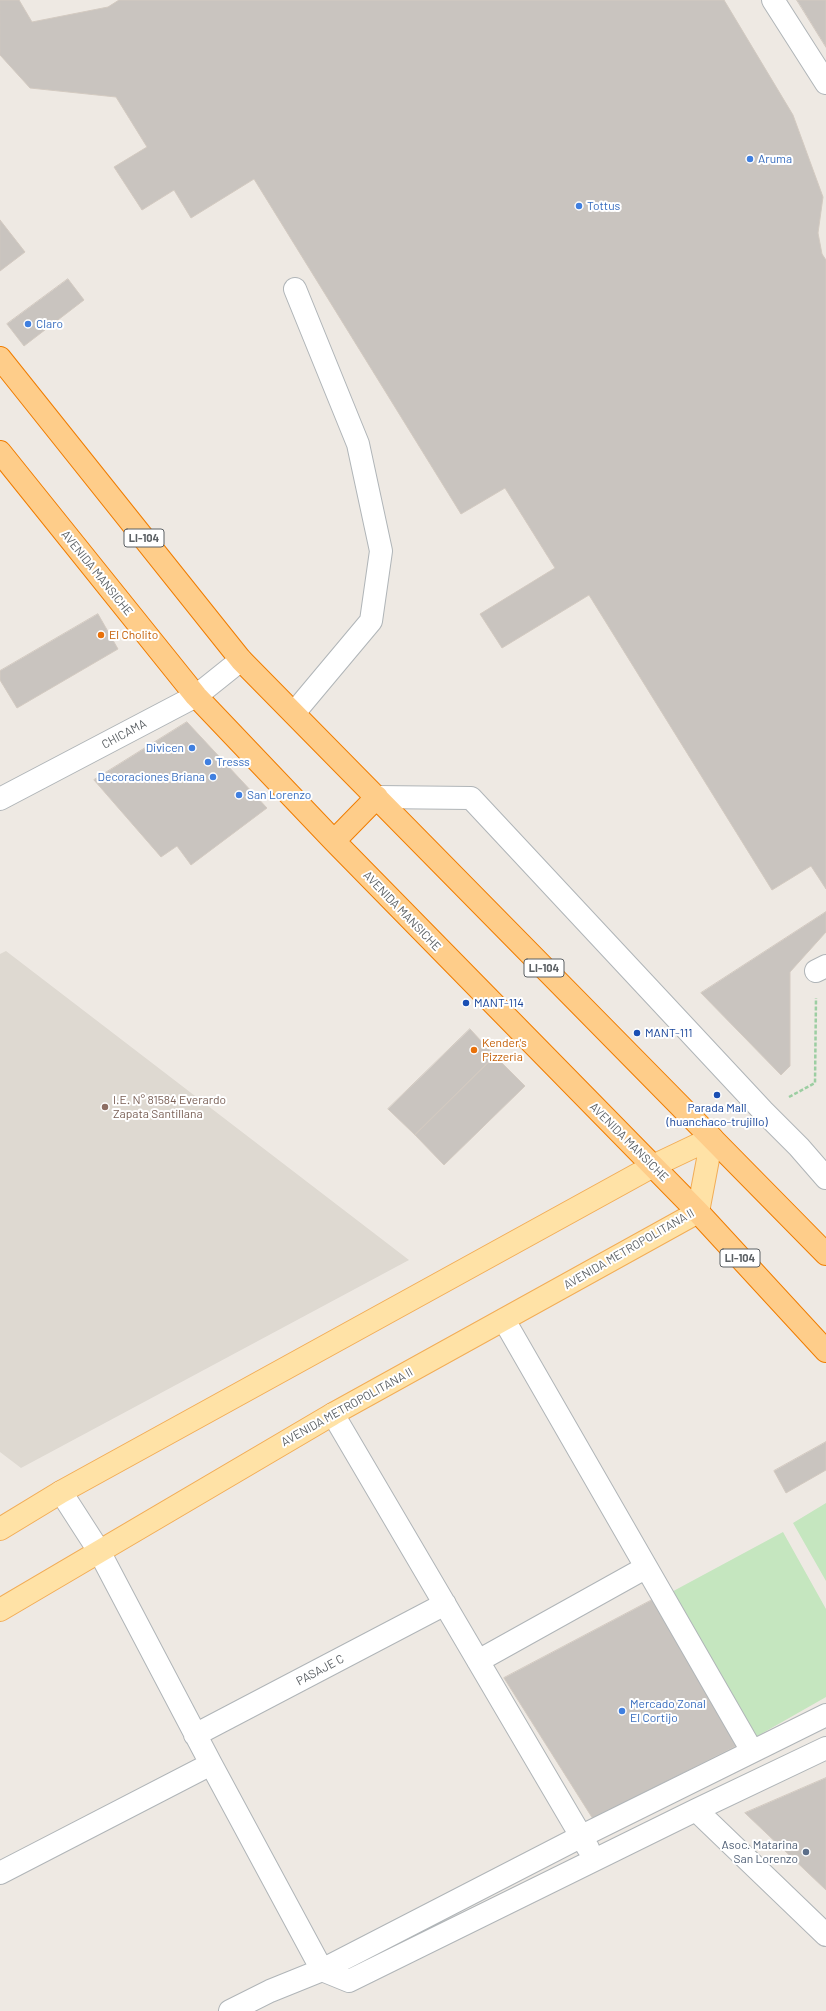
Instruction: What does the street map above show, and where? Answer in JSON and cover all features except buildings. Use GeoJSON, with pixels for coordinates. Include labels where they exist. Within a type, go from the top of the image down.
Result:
{"type":"FeatureCollection","features":[{"type":"Feature","properties":{"kind":"highway","name":"LI-104"},"geometry":{"type":"LineString","coordinates":[[0,358],[241,660],[826,1254]]}},
{"type":"Feature","properties":{"kind":"highway","name":"AVENIDA MANSICHE"},"geometry":{"type":"LineString","coordinates":[[0,452],[196,696],[334,841],[698,1212],[826,1351]]}},
{"type":"Feature","properties":{"kind":"highway"},"geometry":{"type":"LineString","coordinates":[[334,841],[377,797]]}},
{"type":"Feature","properties":{"kind":"main road"},"geometry":{"type":"LineString","coordinates":[[0,1529],[61,1492],[652,1166],[712,1138]]}},
{"type":"Feature","properties":{"kind":"main road","name":"AVENIDA METROPOLITANA II"},"geometry":{"type":"LineString","coordinates":[[0,1610],[333,1414],[698,1212],[712,1138]]}},
{"type":"Feature","properties":{"kind":"street"},"geometry":{"type":"LineString","coordinates":[[773,0],[826,83]]}},
{"type":"Feature","properties":{"kind":"street"},"geometry":{"type":"LineString","coordinates":[[294,713],[371,620],[381,551],[358,444],[295,289]]}},
{"type":"Feature","properties":{"kind":"street","name":"CHICAMA"},"geometry":{"type":"LineString","coordinates":[[0,799],[196,696],[241,660]]}},
{"type":"Feature","properties":{"kind":"street"},"geometry":{"type":"LineString","coordinates":[[377,797],[472,798],[826,1178]]}},
{"type":"Feature","properties":{"kind":"street"},"geometry":{"type":"LineString","coordinates":[[504,1320],[645,1568],[752,1751]]}},
{"type":"Feature","properties":{"kind":"street"},"geometry":{"type":"LineString","coordinates":[[333,1414],[582,1836],[594,1860]]}},
{"type":"Feature","properties":{"kind":"street"},"geometry":{"type":"LineString","coordinates":[[61,1492],[99,1551],[195,1735],[322,1970],[349,1981],[696,1810],[826,1748]]}},
{"type":"Feature","properties":{"kind":"street"},"geometry":{"type":"LineString","coordinates":[[478,1661],[645,1568]]}},
{"type":"Feature","properties":{"kind":"street","name":"PASAJE C"},"geometry":{"type":"LineString","coordinates":[[195,1735],[445,1604]]}},
{"type":"Feature","properties":{"kind":"street"},"geometry":{"type":"LineString","coordinates":[[230,2011],[270,1991],[322,1970],[582,1836],[826,1715]]}},
{"type":"Feature","properties":{"kind":"street"},"geometry":{"type":"LineString","coordinates":[[0,1873],[211,1764]]}},
{"type":"Feature","properties":{"kind":"street"},"geometry":{"type":"LineString","coordinates":[[696,1810],[826,1935]]}},
{"type":"Feature","properties":{"kind":"shaded area","name":"I.E. N° 81584 Everardo Zapata Santillana"},"geometry":{"type":"Polygon","coordinates":[[[6,951],[409,1260],[21,1468],[0,1452],[0,954],[6,951]]]}},
{"type":"Feature","properties":{"kind":"green space"},"geometry":{"type":"Polygon","coordinates":[[[826,1503],[826,1581],[793,1523],[826,1503]]]}},
{"type":"Feature","properties":{"kind":"green space"},"geometry":{"type":"Polygon","coordinates":[[[783,1532],[826,1609],[826,1697],[754,1738],[666,1595],[783,1532]]]}},
{"type":"Feature","properties":{"kind":"place","name":"Aruma"},"geometry":{"type":"Point","coordinates":[750,159]}},
{"type":"Feature","properties":{"kind":"place","name":"Tottus"},"geometry":{"type":"Point","coordinates":[579,206]}},
{"type":"Feature","properties":{"kind":"place","name":"Claro"},"geometry":{"type":"Point","coordinates":[28,324]}},
{"type":"Feature","properties":{"kind":"place","name":"El Cholito"},"geometry":{"type":"Point","coordinates":[101,635]}},
{"type":"Feature","properties":{"kind":"place","name":"Divicen"},"geometry":{"type":"Point","coordinates":[192,748]}},
{"type":"Feature","properties":{"kind":"place","name":"Tresss"},"geometry":{"type":"Point","coordinates":[208,762]}},
{"type":"Feature","properties":{"kind":"place","name":"Decoraciones Briana"},"geometry":{"type":"Point","coordinates":[213,777]}},
{"type":"Feature","properties":{"kind":"place","name":"San Lorenzo"},"geometry":{"type":"Point","coordinates":[239,795]}},
{"type":"Feature","properties":{"kind":"place","name":"MANT-114"},"geometry":{"type":"Point","coordinates":[466,1003]}},
{"type":"Feature","properties":{"kind":"place","name":"MANT-111"},"geometry":{"type":"Point","coordinates":[637,1033]}},
{"type":"Feature","properties":{"kind":"place","name":"Kender's Pizzeria"},"geometry":{"type":"Point","coordinates":[474,1050]}},
{"type":"Feature","properties":{"kind":"place","name":"Parada Mall (huanchaco-trujillo)"},"geometry":{"type":"Point","coordinates":[717,1095]}},
{"type":"Feature","properties":{"kind":"place","name":"I.E. N° 81584 Everardo Zapata Santillana"},"geometry":{"type":"Point","coordinates":[105,1107]}},
{"type":"Feature","properties":{"kind":"place","name":"Mercado Zonal El Cortijo"},"geometry":{"type":"Point","coordinates":[622,1711]}},
{"type":"Feature","properties":{"kind":"place","name":"Asoc. Matarina San Lorenzo"},"geometry":{"type":"Point","coordinates":[806,1852]}}]}
